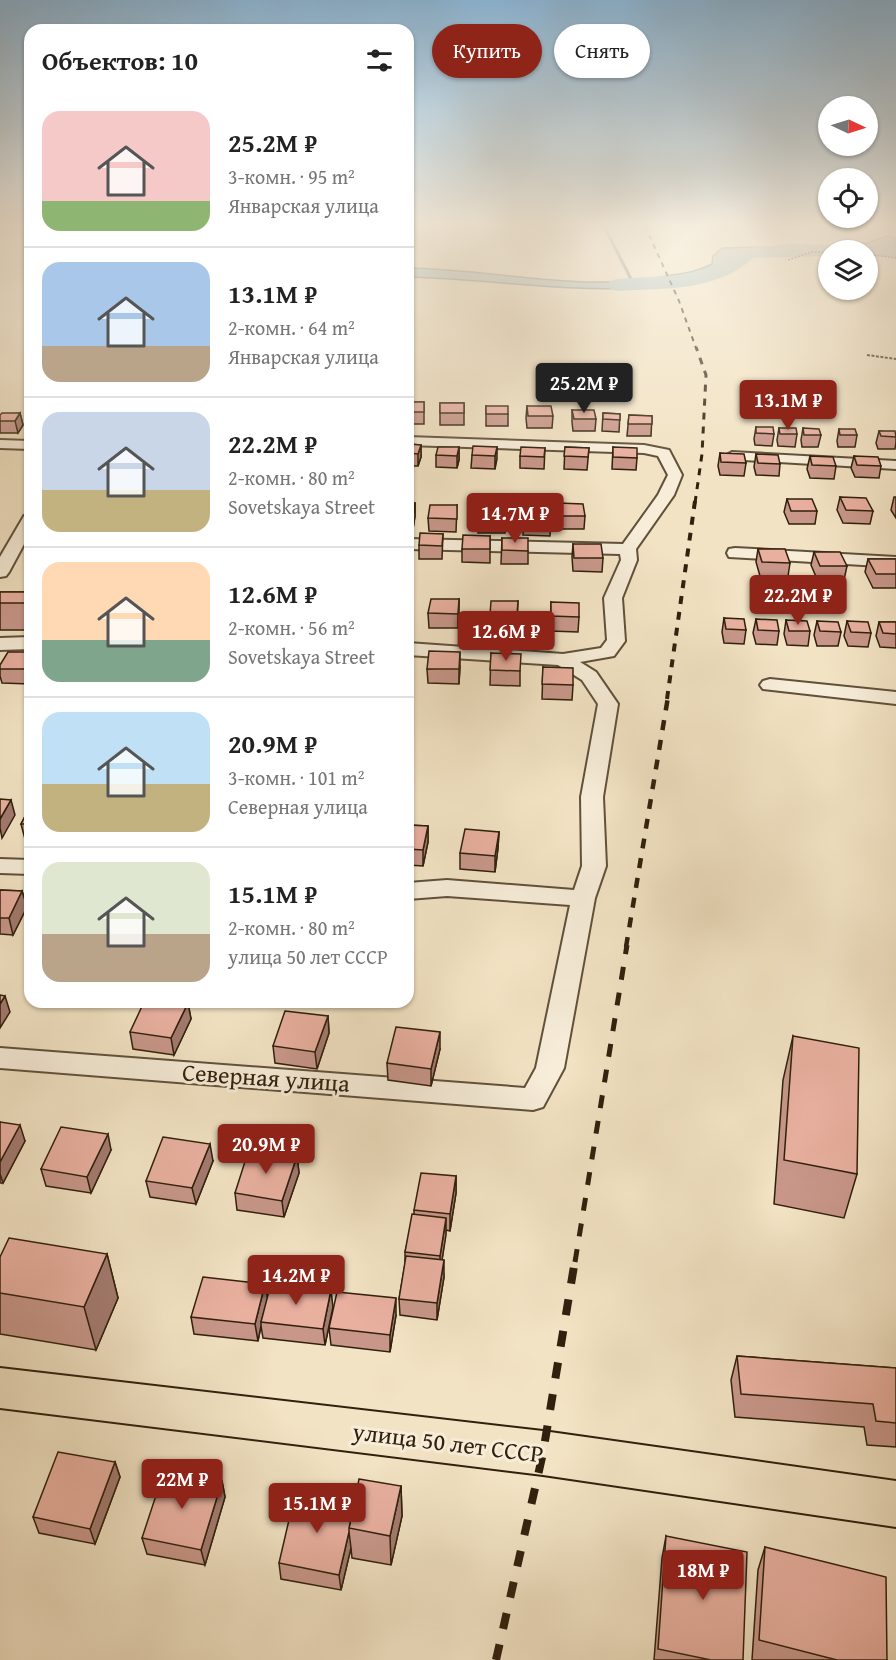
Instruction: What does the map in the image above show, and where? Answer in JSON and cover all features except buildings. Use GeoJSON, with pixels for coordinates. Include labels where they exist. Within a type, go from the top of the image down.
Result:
{"type":"FeatureCollection","features":[{"type":"Feature","properties":{"kind":"main road","name":"улица 50 лет СССР"},"geometry":{"type":"LineString","coordinates":[[0,1388],[543,1453],[896,1504]]}},
{"type":"Feature","properties":{"kind":"street"},"geometry":{"type":"LineString","coordinates":[[414,441],[584,445],[644,449],[664,453],[675,475],[666,495],[628,549],[630,560],[613,598],[616,641],[607,652],[563,660],[414,649]]}},
{"type":"Feature","properties":{"kind":"street"},"geometry":{"type":"LineString","coordinates":[[0,444],[24,445]]}},
{"type":"Feature","properties":{"kind":"street"},"geometry":{"type":"LineString","coordinates":[[732,456],[896,465]]}},
{"type":"Feature","properties":{"kind":"street"},"geometry":{"type":"LineString","coordinates":[[0,531],[24,528]]}},
{"type":"Feature","properties":{"kind":"street"},"geometry":{"type":"LineString","coordinates":[[0,572],[24,534]]}},
{"type":"Feature","properties":{"kind":"street"},"geometry":{"type":"LineString","coordinates":[[414,544],[628,549]]}},
{"type":"Feature","properties":{"kind":"street"},"geometry":{"type":"LineString","coordinates":[[735,553],[896,562]]}},
{"type":"Feature","properties":{"kind":"street"},"geometry":{"type":"LineString","coordinates":[[0,644],[24,643]]}},
{"type":"Feature","properties":{"kind":"street"},"geometry":{"type":"LineString","coordinates":[[414,891],[447,888],[582,898],[594,866],[592,797],[608,704],[589,676],[563,660]]}},
{"type":"Feature","properties":{"kind":"street"},"geometry":{"type":"LineString","coordinates":[[770,686],[896,698]]}},
{"type":"Feature","properties":{"kind":"street"},"geometry":{"type":"LineString","coordinates":[[0,866],[24,867]]}},
{"type":"Feature","properties":{"kind":"street","name":"Северная улица"},"geometry":{"type":"LineString","coordinates":[[0,1058],[533,1098],[550,1068],[582,898]]}},
{"type":"Feature","properties":{"kind":"path"},"geometry":{"type":"LineString","coordinates":[[867,354],[896,359]]}},
{"type":"Feature","properties":{"kind":"railway"},"geometry":{"type":"LineString","coordinates":[[680,303],[696,348]]}},
{"type":"Feature","properties":{"kind":"railway"},"geometry":{"type":"LineString","coordinates":[[695,503],[702,454],[706,375],[696,347]]}},
{"type":"Feature","properties":{"kind":"railway"},"geometry":{"type":"LineString","coordinates":[[667,699],[695,501]]}},
{"type":"Feature","properties":{"kind":"railway"},"geometry":{"type":"LineString","coordinates":[[626,947],[668,697]]}},
{"type":"Feature","properties":{"kind":"railway"},"geometry":{"type":"LineString","coordinates":[[575,1262],[627,945]]}},
{"type":"Feature","properties":{"kind":"railway"},"geometry":{"type":"LineString","coordinates":[[496,1660],[543,1453],[575,1260]]}}]}
